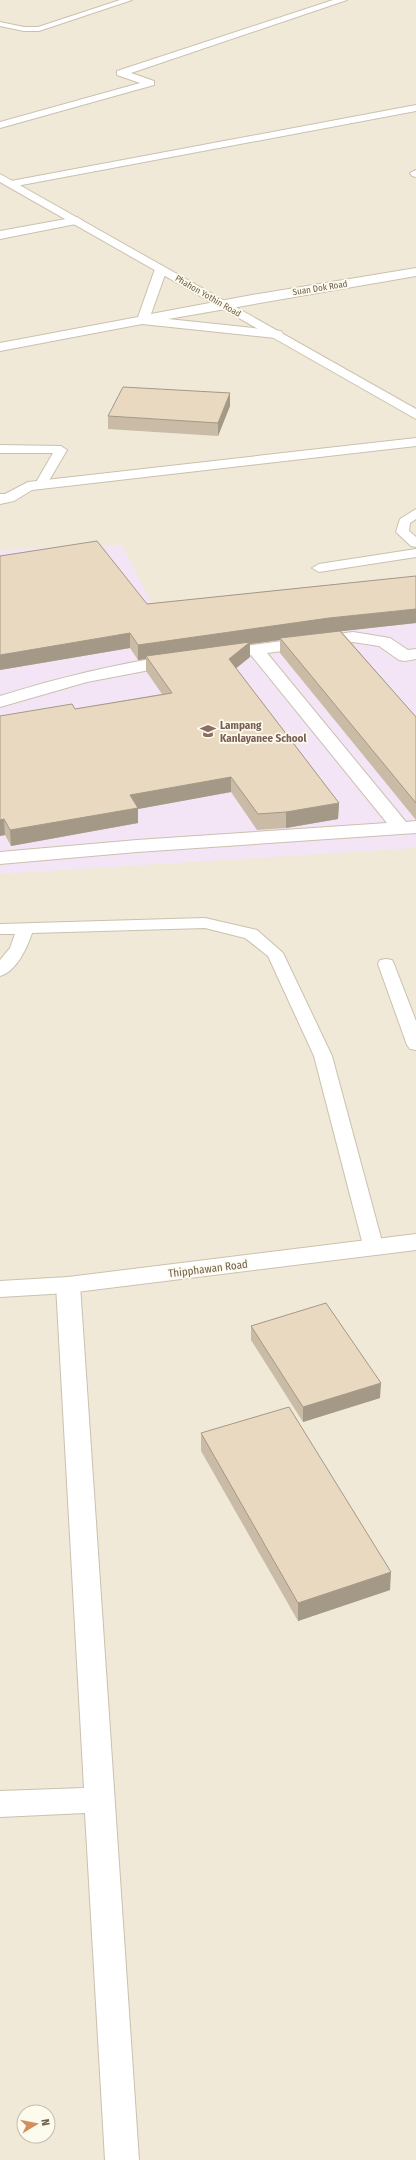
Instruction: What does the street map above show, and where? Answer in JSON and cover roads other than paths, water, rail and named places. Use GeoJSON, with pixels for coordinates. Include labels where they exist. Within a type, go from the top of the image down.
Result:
{"type":"FeatureCollection","features":[{"type":"Feature","properties":{"kind":"street"},"geometry":{"type":"LineString","coordinates":[[0,125],[150,83],[121,73],[342,0]]}},
{"type":"Feature","properties":{"kind":"street"},"geometry":{"type":"LineString","coordinates":[[11,184],[416,108]]}},
{"type":"Feature","properties":{"kind":"street","name":"Phahon Yothin Road"},"geometry":{"type":"LineString","coordinates":[[0,178],[224,304],[416,415]]}},
{"type":"Feature","properties":{"kind":"street"},"geometry":{"type":"LineString","coordinates":[[0,235],[77,221]]}},
{"type":"Feature","properties":{"kind":"street"},"geometry":{"type":"LineString","coordinates":[[161,269],[143,320],[276,334]]}},
{"type":"Feature","properties":{"kind":"street","name":"Suan Dok Road"},"geometry":{"type":"LineString","coordinates":[[0,347],[224,304],[416,272]]}},
{"type":"Feature","properties":{"kind":"street"},"geometry":{"type":"LineString","coordinates":[[0,499],[9,498],[28,486],[42,484],[416,442]]}},
{"type":"Feature","properties":{"kind":"street"},"geometry":{"type":"LineString","coordinates":[[0,702],[50,685],[147,664],[353,637],[384,642],[412,660]]}},
{"type":"Feature","properties":{"kind":"street"},"geometry":{"type":"LineString","coordinates":[[255,649],[409,827]]}},
{"type":"Feature","properties":{"kind":"street"},"geometry":{"type":"LineString","coordinates":[[0,858],[137,846],[409,827]]}},
{"type":"Feature","properties":{"kind":"street","name":"Thipphawan Road"},"geometry":{"type":"LineString","coordinates":[[0,1289],[68,1285],[374,1249],[416,1242]]}},
{"type":"Feature","properties":{"kind":"street"},"geometry":{"type":"LineString","coordinates":[[68,1285],[122,2160]]}},
{"type":"Feature","properties":{"kind":"street"},"geometry":{"type":"LineString","coordinates":[[0,1804],[99,1800]]}},
{"type":"Feature","properties":{"kind":"lane"},"geometry":{"type":"LineString","coordinates":[[0,24],[24,29],[39,29],[128,0]]}},
{"type":"Feature","properties":{"kind":"lane"},"geometry":{"type":"LineString","coordinates":[[0,449],[62,450],[42,484]]}},
{"type":"Feature","properties":{"kind":"lane"},"geometry":{"type":"LineString","coordinates":[[416,514],[404,522],[402,532],[416,543]]}},
{"type":"Feature","properties":{"kind":"lane"},"geometry":{"type":"LineString","coordinates":[[319,568],[416,553]]}},
{"type":"Feature","properties":{"kind":"lane"},"geometry":{"type":"LineString","coordinates":[[0,929],[206,923],[251,934],[275,953],[323,1056],[374,1249]]}},
{"type":"Feature","properties":{"kind":"lane"},"geometry":{"type":"LineString","coordinates":[[0,971],[18,949],[25,928]]}},
{"type":"Feature","properties":{"kind":"lane"},"geometry":{"type":"LineString","coordinates":[[386,964],[416,1045]]}},
{"type":"Feature","properties":{"kind":"place","name":"Lampang Kanlayanee School"},"geometry":{"type":"Point","coordinates":[208,731]}}]}
